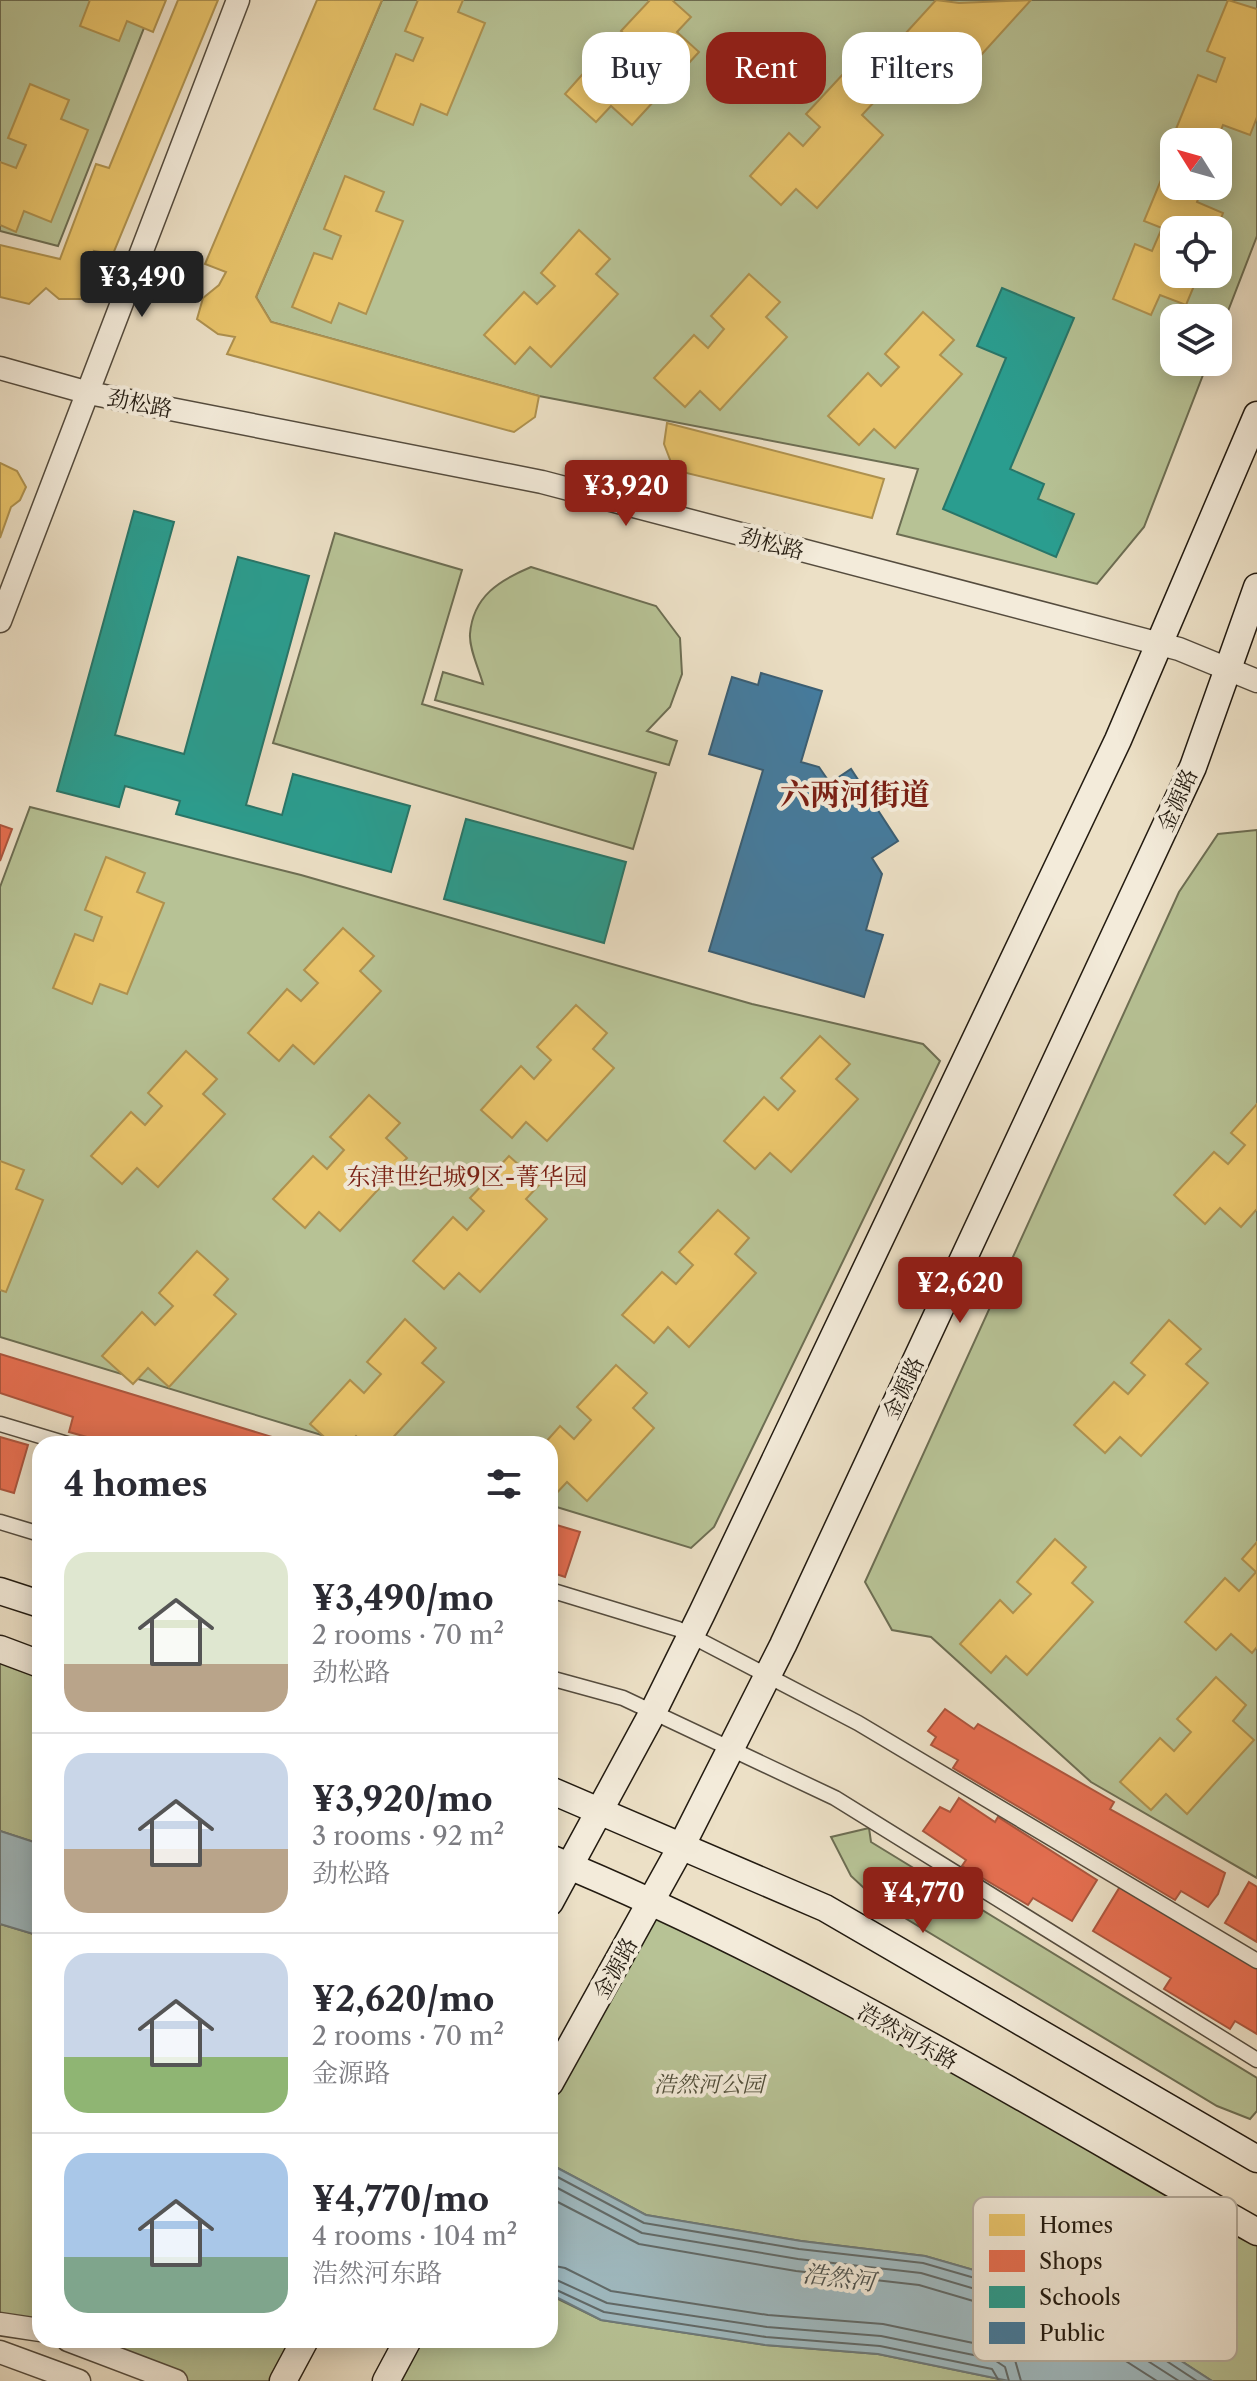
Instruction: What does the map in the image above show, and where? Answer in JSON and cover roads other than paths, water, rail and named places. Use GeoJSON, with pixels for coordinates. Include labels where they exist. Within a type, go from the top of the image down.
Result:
{"type":"FeatureCollection","features":[{"type":"Feature","properties":{"kind":"main road"},"geometry":{"type":"LineString","coordinates":[[560,1862],[600,1811],[691,1636],[1111,754],[1257,415]]}},
{"type":"Feature","properties":{"kind":"main road","name":"金源路"},"geometry":{"type":"LineString","coordinates":[[558,2069],[681,1847],[767,1675],[1178,798],[1257,587]]}},
{"type":"Feature","properties":{"kind":"main road"},"geometry":{"type":"LineString","coordinates":[[0,1591],[32,1601]]}},
{"type":"Feature","properties":{"kind":"main road"},"geometry":{"type":"LineString","coordinates":[[0,1649],[32,1661]]}},
{"type":"Feature","properties":{"kind":"main road"},"geometry":{"type":"LineString","coordinates":[[558,1793],[825,1908],[1257,2159]]}},
{"type":"Feature","properties":{"kind":"main road","name":"浩然河东路"},"geometry":{"type":"LineString","coordinates":[[560,1862],[652,1900],[929,2047],[1195,2197]]}},
{"type":"Feature","properties":{"kind":"main road","name":"浩然河东路"},"geometry":{"type":"LineString","coordinates":[[1237,2221],[1257,2232]]}},
{"type":"Feature","properties":{"kind":"main road"},"geometry":{"type":"LineString","coordinates":[[283,2381],[301,2348]]}},
{"type":"Feature","properties":{"kind":"main road"},"geometry":{"type":"LineString","coordinates":[[389,2375],[404,2348]]}},
{"type":"Feature","properties":{"kind":"street"},"geometry":{"type":"LineString","coordinates":[[0,621],[238,0]]}},
{"type":"Feature","properties":{"kind":"street","name":"劲松路"},"geometry":{"type":"LineString","coordinates":[[0,368],[89,393],[542,482],[1159,644],[1257,681]]}},
{"type":"Feature","properties":{"kind":"street"},"geometry":{"type":"LineString","coordinates":[[0,1424],[40,1436]]}},
{"type":"Feature","properties":{"kind":"street"},"geometry":{"type":"LineString","coordinates":[[0,1522],[32,1532]]}},
{"type":"Feature","properties":{"kind":"street"},"geometry":{"type":"LineString","coordinates":[[558,1593],[691,1636],[767,1675],[858,1723],[1257,1961]]}},
{"type":"Feature","properties":{"kind":"street"},"geometry":{"type":"LineString","coordinates":[[558,1680],[623,1698],[835,1798],[1257,2060]]}},
{"type":"Feature","properties":{"kind":"street"},"geometry":{"type":"LineString","coordinates":[[0,2324],[32,2329]]}},
{"type":"Feature","properties":{"kind":"street"},"geometry":{"type":"LineString","coordinates":[[89,2348],[176,2381]]}},
{"type":"Feature","properties":{"kind":"street"},"geometry":{"type":"LineString","coordinates":[[0,2352],[79,2381]]}},
{"type":"Feature","properties":{"kind":"water"},"geometry":{"type":"Polygon","coordinates":[[[0,1831],[32,1841],[32,1934],[0,1924],[0,1831]]]}},
{"type":"Feature","properties":{"kind":"water","name":"浩然河"},"geometry":{"type":"Polygon","coordinates":[[[558,2168],[646,2215],[801,2241],[925,2256],[973,2270],[973,2361],[1181,2361],[1212,2381],[1009,2381],[878,2354],[765,2345],[601,2320],[558,2298],[558,2168]]]}},
{"type":"Feature","properties":{"kind":"district","name":"六两河街道"},"geometry":{"type":"Point","coordinates":[855,795]}},
{"type":"Feature","properties":{"kind":"district","name":"东津世纪城9区-菁华园"},"geometry":{"type":"Point","coordinates":[467,1177]}},
{"type":"Feature","properties":{"kind":"park label","name":"浩然河公园"},"geometry":{"type":"Point","coordinates":[709,2084]}}]}
